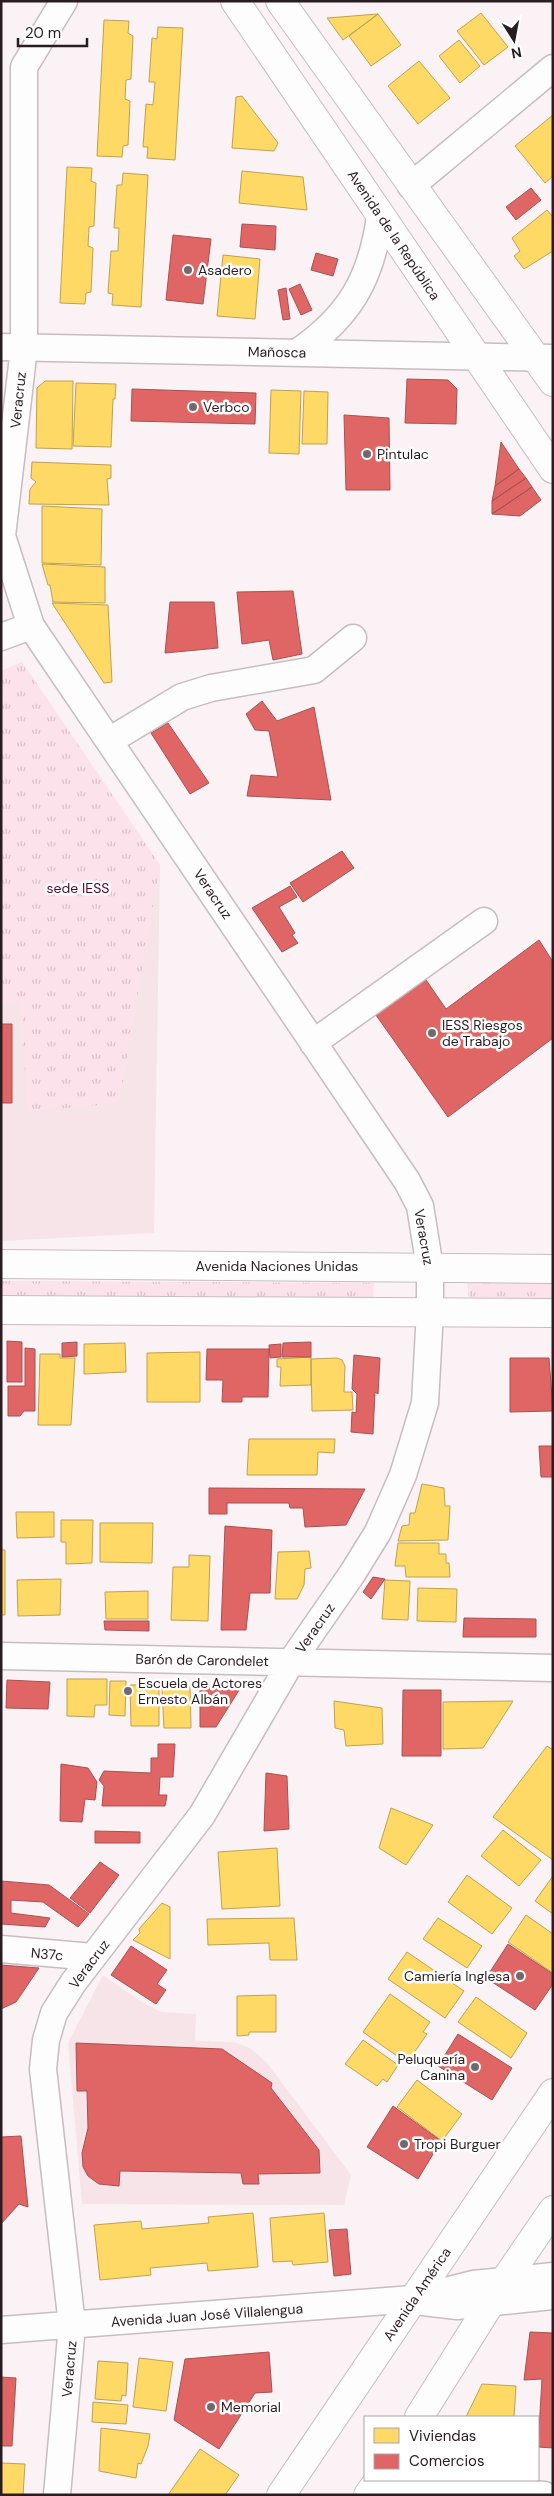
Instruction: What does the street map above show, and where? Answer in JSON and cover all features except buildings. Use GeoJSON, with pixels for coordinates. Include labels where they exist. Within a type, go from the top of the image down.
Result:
{"type":"FeatureCollection","features":[{"type":"Feature","properties":{"kind":"main road","name":"Avenida de la República"},"geometry":{"type":"LineString","coordinates":[[235,1],[553,469]]}},
{"type":"Feature","properties":{"kind":"main road"},"geometry":{"type":"LineString","coordinates":[[280,1],[411,186],[544,358],[553,382]]}},
{"type":"Feature","properties":{"kind":"main road","name":"Avenida Naciones Unidas"},"geometry":{"type":"LineString","coordinates":[[1,1264],[553,1269]]}},
{"type":"Feature","properties":{"kind":"main road"},"geometry":{"type":"LineString","coordinates":[[1,1310],[553,1312]]}},
{"type":"Feature","properties":{"kind":"main road","name":"Avenida América"},"geometry":{"type":"LineString","coordinates":[[281,2495],[553,2093]]}},
{"type":"Feature","properties":{"kind":"main road"},"geometry":{"type":"LineString","coordinates":[[420,2416],[505,2280],[553,2210]]}},
{"type":"Feature","properties":{"kind":"main road"},"geometry":{"type":"LineString","coordinates":[[368,2495],[378,2481]]}},
{"type":"Feature","properties":{"kind":"street","name":"Veracruz"},"geometry":{"type":"LineString","coordinates":[[57,2495],[72,2324],[43,2069],[46,2040],[54,2013],[73,1983],[202,1815],[291,1662],[352,1574],[378,1532],[403,1476],[424,1403],[430,1311],[430,1268],[420,1206],[391,1156],[31,626],[2,536],[24,67],[64,1]]}},
{"type":"Feature","properties":{"kind":"street"},"geometry":{"type":"LineString","coordinates":[[411,186],[553,68]]}},
{"type":"Feature","properties":{"kind":"street"},"geometry":{"type":"LineString","coordinates":[[298,352],[334,324],[356,296],[368,272],[376,246],[380,217]]}},
{"type":"Feature","properties":{"kind":"street","name":"Mañosca"},"geometry":{"type":"LineString","coordinates":[[12,348],[544,358]]}},
{"type":"Feature","properties":{"kind":"street"},"geometry":{"type":"LineString","coordinates":[[1,638],[31,626]]}},
{"type":"Feature","properties":{"kind":"street"},"geometry":{"type":"LineString","coordinates":[[109,741],[162,707],[182,697],[211,688],[314,670],[353,638]]}},
{"type":"Feature","properties":{"kind":"street"},"geometry":{"type":"LineString","coordinates":[[313,1043],[484,921]]}},
{"type":"Feature","properties":{"kind":"street","name":"Barón de Carondelet"},"geometry":{"type":"LineString","coordinates":[[1,1656],[553,1668]]}},
{"type":"Feature","properties":{"kind":"street","name":"N37c"},"geometry":{"type":"LineString","coordinates":[[1,1949],[94,1957]]}},
{"type":"Feature","properties":{"kind":"street","name":"Avenida Juan José Villalengua"},"geometry":{"type":"LineString","coordinates":[[1,2330],[413,2299],[463,2286],[553,2276]]}},
{"type":"Feature","properties":{"kind":"street","name":"Avenida Juan José Villalengua"},"geometry":{"type":"LineString","coordinates":[[413,2299],[457,2306],[553,2296]]}},
{"type":"Feature","properties":{"kind":"street"},"geometry":{"type":"LineString","coordinates":[[390,2481],[544,2495]]}},
{"type":"Feature","properties":{"kind":"shaded area","name":"sede IESS"},"geometry":{"type":"Polygon","coordinates":[[[22,662],[160,865],[154,1233],[1,1241],[1,671],[22,662]]]}},
{"type":"Feature","properties":{"kind":"shaded area"},"geometry":{"type":"Polygon","coordinates":[[[103,1975],[140,2001],[161,2012],[196,2014],[195,2041],[234,2042],[250,2048],[267,2063],[351,2175],[344,2205],[82,2204],[68,2043],[103,1975]]]}},
{"type":"Feature","properties":{"kind":"green space","name":"sede IESS"},"geometry":{"type":"Polygon","coordinates":[[[22,662],[160,865],[119,1103],[27,1112],[21,1002],[1,1003],[1,672],[22,662]]]}},
{"type":"Feature","properties":{"kind":"green space"},"geometry":{"type":"Polygon","coordinates":[[[1,1281],[374,1283],[373,1300],[1,1299],[1,1281]]]}},
{"type":"Feature","properties":{"kind":"green space"},"geometry":{"type":"Polygon","coordinates":[[[467,1281],[553,1281],[553,1298],[469,1299],[467,1281]]]}},
{"type":"Feature","properties":{"kind":"place","name":"Asadero"},"geometry":{"type":"Point","coordinates":[188,270]}},
{"type":"Feature","properties":{"kind":"place","name":"Verbco"},"geometry":{"type":"Point","coordinates":[193,407]}},
{"type":"Feature","properties":{"kind":"place","name":"Pintulac"},"geometry":{"type":"Point","coordinates":[367,454]}},
{"type":"Feature","properties":{"kind":"place","name":"IESS Riesgos de Trabajo"},"geometry":{"type":"Point","coordinates":[432,1033]}},
{"type":"Feature","properties":{"kind":"place","name":"Escuela de Actores Ernesto Albán"},"geometry":{"type":"Point","coordinates":[128,1691]}},
{"type":"Feature","properties":{"kind":"place","name":"Camiería Inglesa"},"geometry":{"type":"Point","coordinates":[520,1976]}},
{"type":"Feature","properties":{"kind":"place","name":"Peluquería Canina"},"geometry":{"type":"Point","coordinates":[475,2067]}},
{"type":"Feature","properties":{"kind":"place","name":"Tropi Burguer"},"geometry":{"type":"Point","coordinates":[404,2144]}},
{"type":"Feature","properties":{"kind":"place","name":"Memorial"},"geometry":{"type":"Point","coordinates":[211,2407]}}]}
